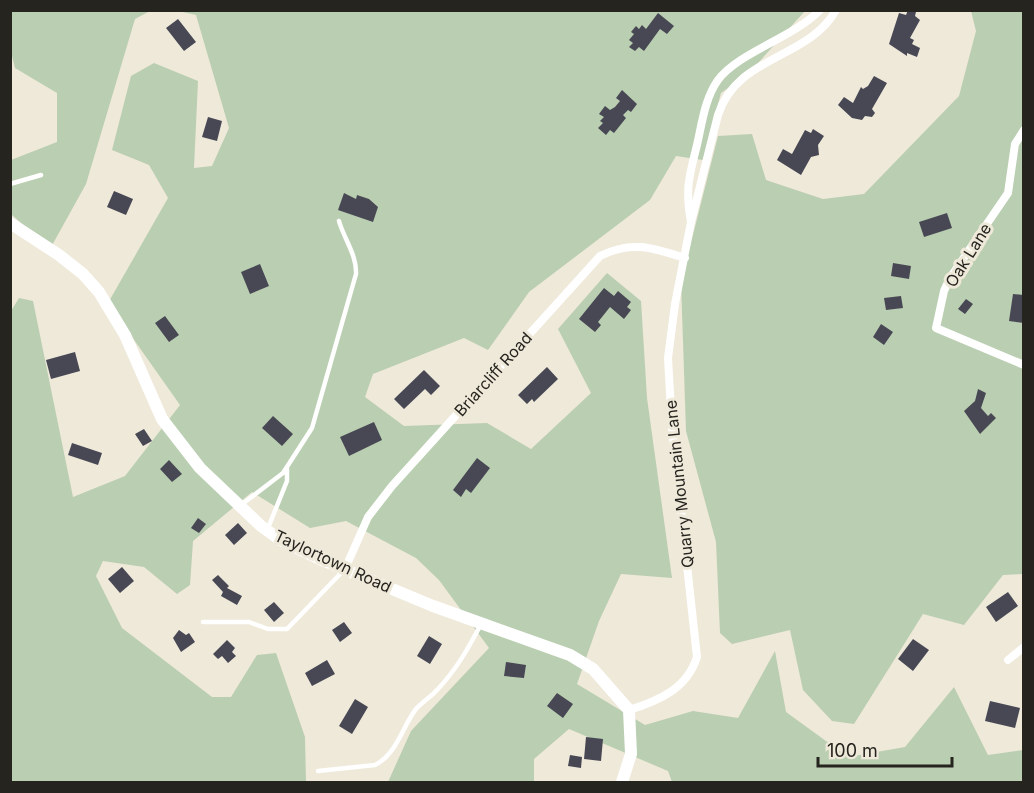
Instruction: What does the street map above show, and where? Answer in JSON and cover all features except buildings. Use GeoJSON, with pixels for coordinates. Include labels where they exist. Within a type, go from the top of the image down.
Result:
{"type":"FeatureCollection","features":[{"type":"Feature","properties":{"kind":"street","name":"Quarry Mountain Lane"},"geometry":{"type":"LineString","coordinates":[[692,222],[686,195],[688,181],[707,104],[720,78],[743,60],[796,30],[820,10]]}},
{"type":"Feature","properties":{"kind":"street","name":"Quarry Mountain Lane"},"geometry":{"type":"LineString","coordinates":[[629,710],[678,688],[690,674],[697,657],[668,382],[670,334],[692,222],[720,108],[724,97],[737,81],[803,42],[824,26],[836,10]]}},
{"type":"Feature","properties":{"kind":"street"},"geometry":{"type":"LineString","coordinates":[[796,30],[803,42]]}},
{"type":"Feature","properties":{"kind":"street"},"geometry":{"type":"LineString","coordinates":[[707,104],[720,108]]}},
{"type":"Feature","properties":{"kind":"street","name":"Oak Lane"},"geometry":{"type":"LineString","coordinates":[[1023,130],[1015,144],[1008,193],[950,278],[944,291],[936,328],[1023,365]]}},
{"type":"Feature","properties":{"kind":"street","name":"Taylortown Road"},"geometry":{"type":"LineString","coordinates":[[10,223],[59,255],[83,274],[99,292],[125,335],[162,419],[200,468],[239,507],[268,531],[300,550],[345,569],[480,624],[570,655],[593,669],[629,710]]}},
{"type":"Feature","properties":{"kind":"street","name":"Briarcliff Road"},"geometry":{"type":"LineString","coordinates":[[345,569],[368,517],[392,486],[600,256],[617,248],[633,246],[685,258]]}},
{"type":"Feature","properties":{"kind":"street"},"geometry":{"type":"LineString","coordinates":[[1008,660],[1023,647]]}},
{"type":"Feature","properties":{"kind":"street"},"geometry":{"type":"LineString","coordinates":[[622,783],[630,754],[629,710]]}},
{"type":"Feature","properties":{"kind":"lane"},"geometry":{"type":"LineString","coordinates":[[10,184],[40,175]]}},
{"type":"Feature","properties":{"kind":"lane"},"geometry":{"type":"LineString","coordinates":[[239,507],[287,469],[312,428],[356,274],[355,256],[343,235],[339,221]]}},
{"type":"Feature","properties":{"kind":"lane"},"geometry":{"type":"LineString","coordinates":[[268,531],[287,481],[287,469]]}},
{"type":"Feature","properties":{"kind":"lane"},"geometry":{"type":"LineString","coordinates":[[203,622],[249,622],[268,629],[288,629],[345,569]]}},
{"type":"Feature","properties":{"kind":"lane"},"geometry":{"type":"LineString","coordinates":[[318,771],[381,762],[394,747],[417,708],[460,664],[480,624]]}},
{"type":"Feature","properties":{"kind":"green space"},"geometry":{"type":"Polygon","coordinates":[[[11,11],[150,11],[135,19],[86,184],[50,249],[11,214],[11,160],[57,142],[57,93],[15,68],[11,52],[11,11]]]}},
{"type":"Feature","properties":{"kind":"green space"},"geometry":{"type":"Polygon","coordinates":[[[178,11],[805,11],[749,73],[721,93],[703,160],[676,156],[650,200],[529,292],[488,350],[464,338],[373,374],[365,397],[404,426],[487,423],[531,449],[591,393],[558,329],[607,273],[641,301],[647,398],[672,578],[621,574],[599,621],[577,684],[645,725],[693,711],[738,718],[775,651],[786,712],[848,757],[905,747],[954,687],[988,755],[1023,750],[1023,782],[672,782],[668,771],[569,729],[534,759],[534,782],[388,782],[411,731],[489,648],[439,580],[416,558],[346,521],[310,528],[252,492],[193,541],[190,585],[177,594],[144,567],[103,561],[96,576],[122,628],[212,697],[231,697],[257,655],[276,653],[305,737],[306,782],[11,782],[11,311],[19,298],[33,301],[73,497],[125,476],[180,405],[108,303],[168,198],[149,165],[112,150],[131,76],[154,63],[198,81],[194,168],[212,166],[229,128],[196,15],[178,11]]]}},
{"type":"Feature","properties":{"kind":"green space"},"geometry":{"type":"Polygon","coordinates":[[[971,11],[1023,11],[1023,574],[1003,575],[964,625],[923,614],[854,724],[832,721],[803,690],[790,630],[732,644],[720,633],[716,542],[686,431],[681,282],[718,136],[752,134],[766,180],[823,199],[864,194],[959,96],[976,31],[971,11]]]}}]}
